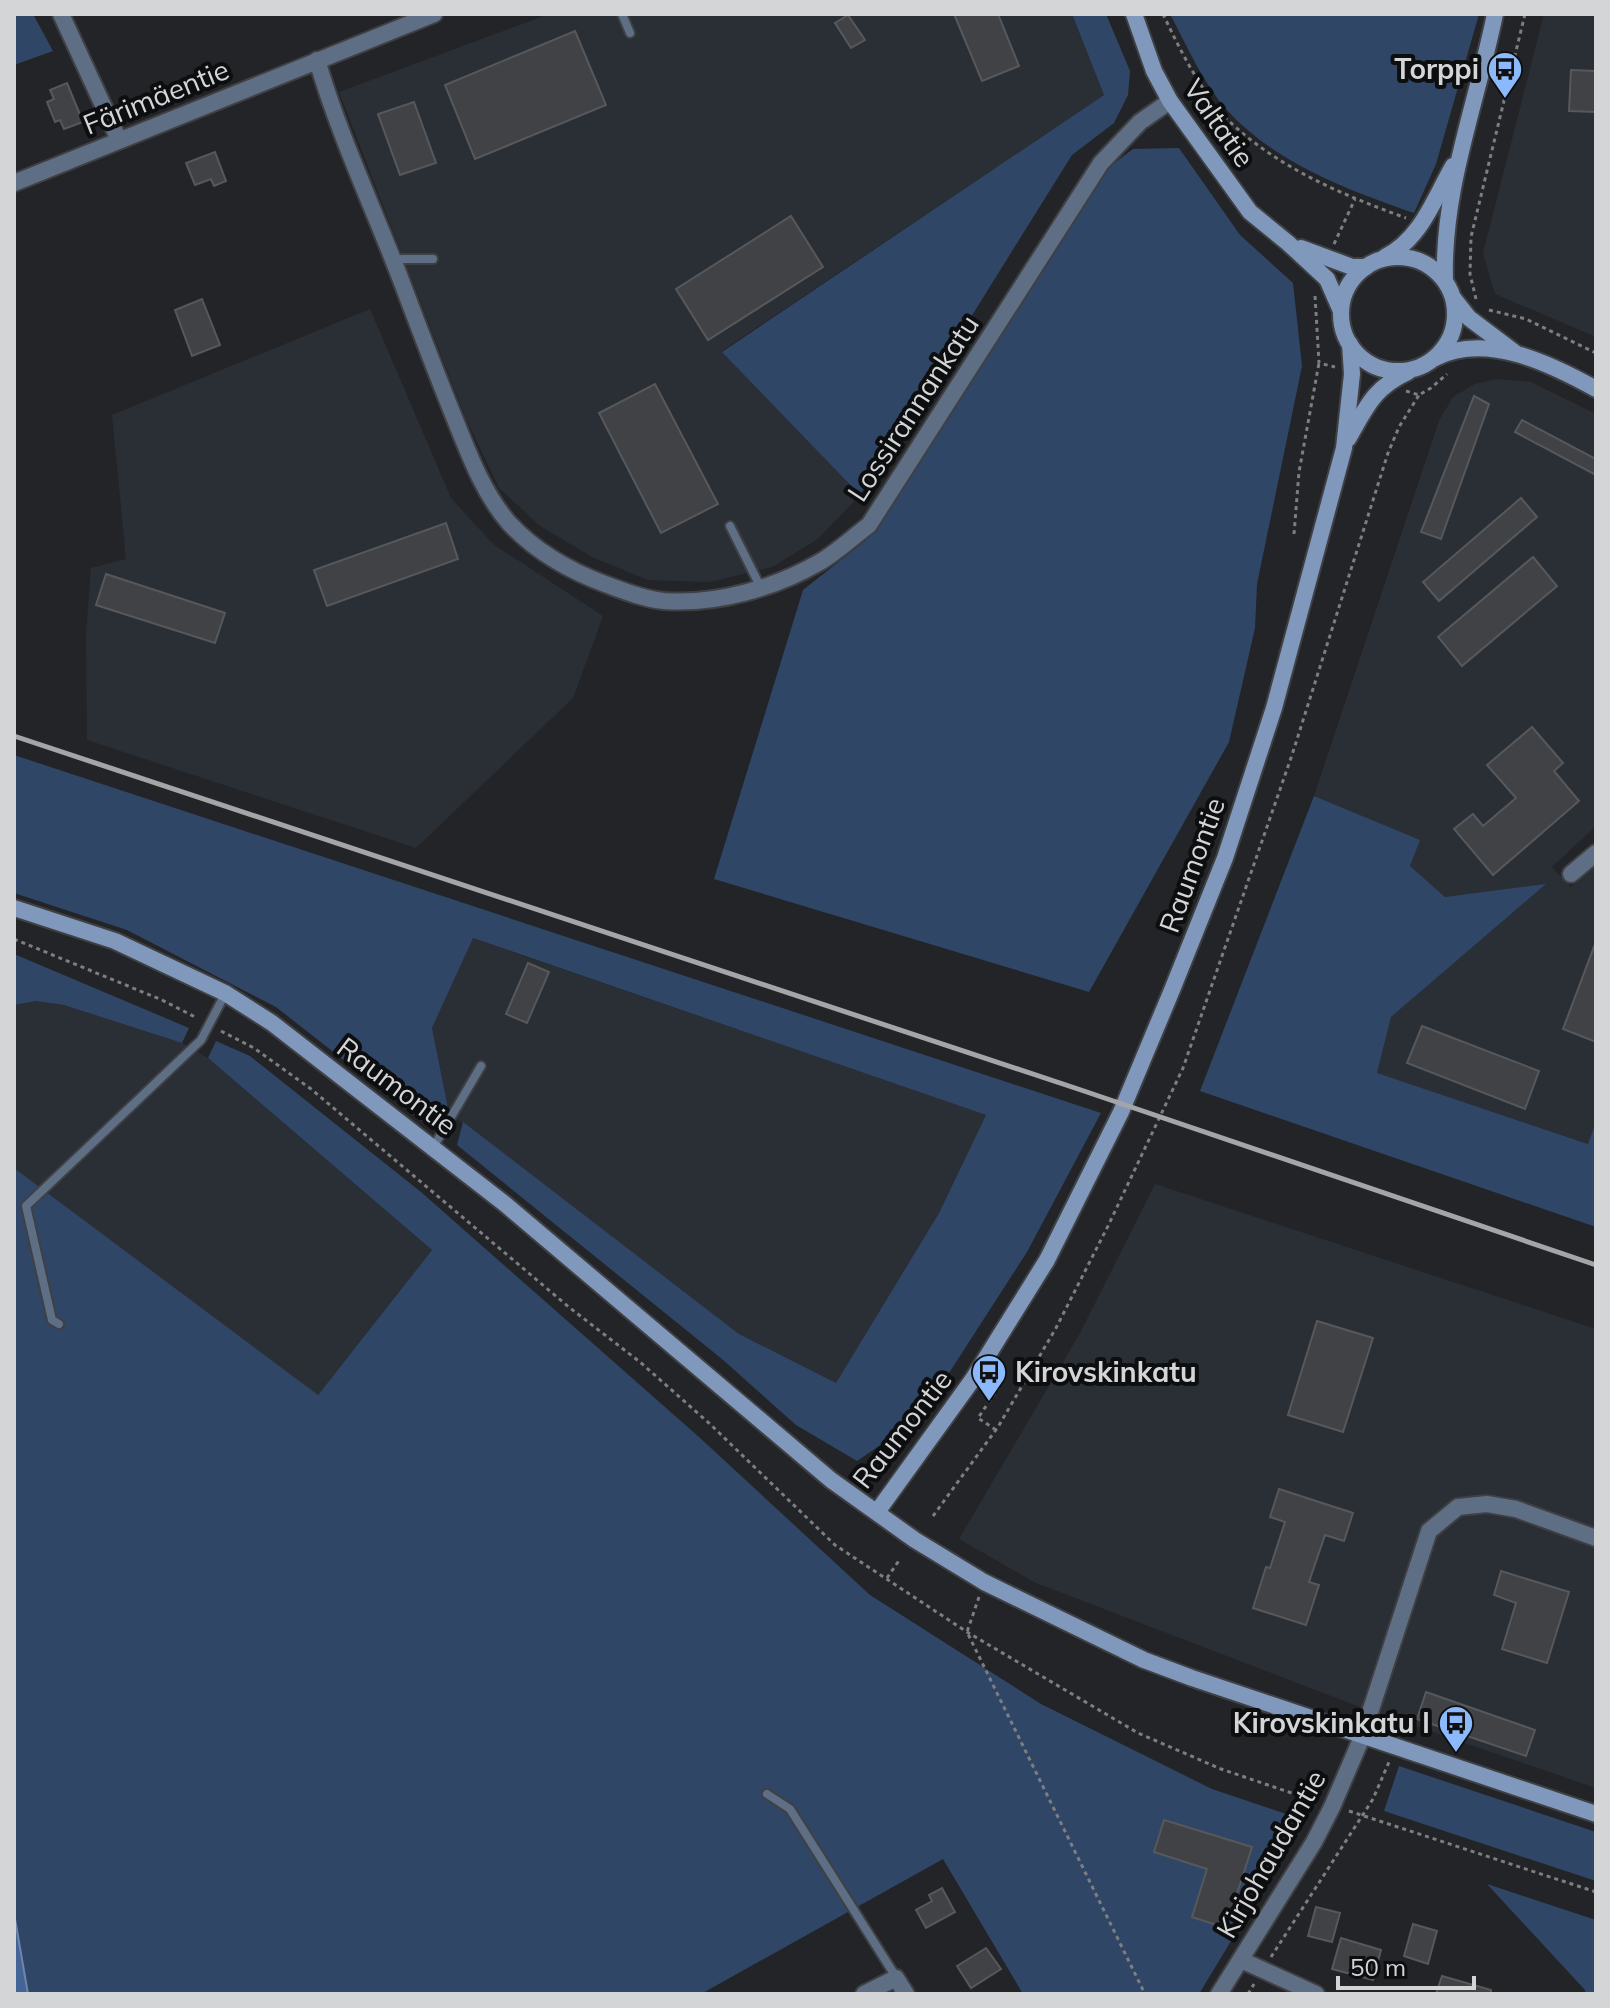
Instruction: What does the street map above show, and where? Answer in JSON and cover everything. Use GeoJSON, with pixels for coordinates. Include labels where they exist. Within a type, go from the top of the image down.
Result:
{"type":"FeatureCollection","features":[{"type":"Feature","properties":{"kind":"street"},"geometry":{"type":"LineString","coordinates":[[61,14],[119,140]]}},
{"type":"Feature","properties":{"kind":"street","name":"Färimäentie"},"geometry":{"type":"LineString","coordinates":[[14,183],[434,14]]}},
{"type":"Feature","properties":{"kind":"street","name":"Valtatie"},"geometry":{"type":"LineString","coordinates":[[1134,14],[1154,71],[1170,101],[1250,212],[1323,266],[1341,311]]}},
{"type":"Feature","properties":{"kind":"street"},"geometry":{"type":"LineString","coordinates":[[1445,281],[1444,246],[1460,154],[1495,14]]}},
{"type":"Feature","properties":{"kind":"street","name":"Lossirannankatu"},"geometry":{"type":"LineString","coordinates":[[317,60],[479,477],[509,523],[576,573],[632,594],[662,601],[692,601],[761,588],[791,577],[823,560],[869,525],[1101,163],[1140,122],[1170,101]]}},
{"type":"Feature","properties":{"kind":"street"},"geometry":{"type":"LineString","coordinates":[[1460,154],[1423,224],[1399,251],[1374,263],[1349,286],[1341,311],[1343,328],[1350,344],[1362,358],[1378,367],[1396,371],[1415,368],[1448,352],[1516,353]]}},
{"type":"Feature","properties":{"kind":"street"},"geometry":{"type":"LineString","coordinates":[[1323,266],[1352,267],[1399,257],[1417,260],[1432,268],[1445,281],[1469,318],[1516,353],[1564,371],[1596,389]]}},
{"type":"Feature","properties":{"kind":"street"},"geometry":{"type":"LineString","coordinates":[[1433,359],[1445,347],[1453,331],[1453,297]]}},
{"type":"Feature","properties":{"kind":"street","name":"Raumontie"},"geometry":{"type":"LineString","coordinates":[[14,908],[115,941],[225,993],[272,1023],[434,1146],[831,1480],[877,1512],[973,1379],[1047,1260],[1121,1112],[1225,858],[1274,708],[1344,448],[1352,374],[1350,344]]}},
{"type":"Feature","properties":{"kind":"street","name":"Raumontie"},"geometry":{"type":"LineString","coordinates":[[1344,448],[1369,403],[1385,383],[1415,368]]}},
{"type":"Feature","properties":{"kind":"street"},"geometry":{"type":"LineString","coordinates":[[1571,874],[1596,853]]}},
{"type":"Feature","properties":{"kind":"street","name":"Kirjohaudantie"},"geometry":{"type":"LineString","coordinates":[[1219,1994],[1314,1842],[1332,1807],[1362,1737],[1429,1531],[1458,1507],[1487,1504],[1516,1509],[1596,1538]]}},
{"type":"Feature","properties":{"kind":"street"},"geometry":{"type":"LineString","coordinates":[[877,1512],[915,1540],[984,1582],[1144,1660],[1362,1737],[1596,1814]]}},
{"type":"Feature","properties":{"kind":"street"},"geometry":{"type":"LineString","coordinates":[[1241,1960],[1316,1994]]}},
{"type":"Feature","properties":{"kind":"street"},"geometry":{"type":"LineString","coordinates":[[864,1994],[896,1978],[906,1994]]}},
{"type":"Feature","properties":{"kind":"lane"},"geometry":{"type":"LineString","coordinates":[[622,14],[630,33]]}},
{"type":"Feature","properties":{"kind":"lane"},"geometry":{"type":"LineString","coordinates":[[393,259],[433,259]]}},
{"type":"Feature","properties":{"kind":"lane"},"geometry":{"type":"LineString","coordinates":[[730,526],[761,588]]}},
{"type":"Feature","properties":{"kind":"lane"},"geometry":{"type":"LineString","coordinates":[[59,1324],[52,1320],[26,1206],[201,1040],[225,993]]}},
{"type":"Feature","properties":{"kind":"lane"},"geometry":{"type":"LineString","coordinates":[[434,1146],[481,1066]]}},
{"type":"Feature","properties":{"kind":"lane"},"geometry":{"type":"LineString","coordinates":[[767,1794],[790,1809],[896,1978]]}},
{"type":"Feature","properties":{"kind":"path"},"geometry":{"type":"LineString","coordinates":[[1163,14],[1188,65],[1220,114],[1268,154],[1311,179],[1355,199],[1316,283],[1314,305],[1319,363],[1299,472],[1294,534]]}},
{"type":"Feature","properties":{"kind":"path"},"geometry":{"type":"LineString","coordinates":[[1525,14],[1473,225],[1470,274],[1478,308],[1526,319],[1596,353]]}},
{"type":"Feature","properties":{"kind":"path"},"geometry":{"type":"LineString","coordinates":[[1385,383],[1419,395],[1452,368],[1465,350]]}},
{"type":"Feature","properties":{"kind":"path"},"geometry":{"type":"LineString","coordinates":[[1319,363],[1352,374]]}},
{"type":"Feature","properties":{"kind":"path"},"geometry":{"type":"LineString","coordinates":[[14,939],[162,1000],[254,1048],[311,1089],[570,1308],[640,1362],[710,1424],[835,1545],[967,1632],[1138,1733],[1221,1769],[1596,1892]]}},
{"type":"Feature","properties":{"kind":"path"},"geometry":{"type":"LineString","coordinates":[[996,1430],[978,1418],[999,1387]]}},
{"type":"Feature","properties":{"kind":"path"},"geometry":{"type":"LineString","coordinates":[[887,1578],[900,1559]]}},
{"type":"Feature","properties":{"kind":"path"},"geometry":{"type":"LineString","coordinates":[[984,1582],[967,1632],[1145,1994]]}},
{"type":"Feature","properties":{"kind":"path"},"geometry":{"type":"LineString","coordinates":[[1248,1994],[1373,1799],[1395,1747]]}},
{"type":"Feature","properties":{"kind":"shaded area"},"geometry":{"type":"Polygon","coordinates":[[[14,14],[33,14],[53,51],[14,65],[14,14]]]}},
{"type":"Feature","properties":{"kind":"shaded area"},"geometry":{"type":"Polygon","coordinates":[[[549,14],[1072,14],[1104,95],[722,351],[860,495],[818,539],[772,567],[710,582],[648,580],[592,557],[540,526],[499,488],[466,419],[339,92],[549,14]]]}},
{"type":"Feature","properties":{"kind":"shaded area"},"geometry":{"type":"Polygon","coordinates":[[[1072,14],[1106,14],[1130,71],[1128,95],[1114,123],[1072,155],[860,495],[722,352],[1104,95],[1072,14]]]}},
{"type":"Feature","properties":{"kind":"shaded area"},"geometry":{"type":"Polygon","coordinates":[[[1170,14],[1479,14],[1436,164],[1414,213],[1314,173],[1246,129],[1210,88],[1170,14]]]}},
{"type":"Feature","properties":{"kind":"shaded area"},"geometry":{"type":"Polygon","coordinates":[[[1544,14],[1596,14],[1596,337],[1495,294],[1483,253],[1544,14]]]}},
{"type":"Feature","properties":{"kind":"shaded area"},"geometry":{"type":"Polygon","coordinates":[[[1179,148],[1240,235],[1293,283],[1302,366],[1257,584],[1255,628],[1229,742],[1089,992],[714,879],[803,590],[865,541],[1097,176],[1133,149],[1179,148]]]}},
{"type":"Feature","properties":{"kind":"shaded area"},"geometry":{"type":"Polygon","coordinates":[[[370,309],[451,498],[493,544],[603,616],[573,698],[416,848],[87,740],[86,635],[91,568],[126,559],[112,415],[370,309]]]}},
{"type":"Feature","properties":{"kind":"shaded area"},"geometry":{"type":"Polygon","coordinates":[[[1497,379],[1531,382],[1596,414],[1596,826],[1552,867],[1571,887],[1596,866],[1596,1122],[1589,1144],[1377,1074],[1391,1017],[1544,886],[1445,897],[1410,866],[1419,840],[1314,796],[1439,421],[1453,397],[1475,384],[1497,379]]]}},
{"type":"Feature","properties":{"kind":"shaded area"},"geometry":{"type":"Polygon","coordinates":[[[14,755],[1101,1113],[1027,1252],[920,1418],[857,1461],[796,1425],[722,1359],[457,1145],[463,1122],[739,1334],[836,1383],[939,1213],[986,1115],[473,938],[432,1028],[449,1113],[428,1126],[276,1007],[127,930],[14,893],[14,755]]]}},
{"type":"Feature","properties":{"kind":"shaded area"},"geometry":{"type":"Polygon","coordinates":[[[1314,796],[1420,840],[1410,866],[1445,897],[1546,884],[1391,1017],[1377,1073],[1588,1144],[1596,1122],[1596,1227],[1200,1091],[1314,796]]]}},
{"type":"Feature","properties":{"kind":"shaded area"},"geometry":{"type":"Polygon","coordinates":[[[472,938],[986,1115],[939,1213],[836,1383],[739,1334],[449,1113],[432,1028],[472,938]]]}},
{"type":"Feature","properties":{"kind":"shaded area"},"geometry":{"type":"Polygon","coordinates":[[[14,954],[189,1028],[182,1043],[64,1005],[36,1001],[14,1005],[14,954]]]}},
{"type":"Feature","properties":{"kind":"shaded area"},"geometry":{"type":"Polygon","coordinates":[[[36,1001],[64,1005],[182,1043],[208,1058],[432,1250],[317,1396],[14,1168],[14,1005],[36,1001]]]}},
{"type":"Feature","properties":{"kind":"shaded area"},"geometry":{"type":"Polygon","coordinates":[[[216,1041],[250,1056],[421,1192],[699,1437],[870,1595],[1041,1704],[1212,1789],[1304,1820],[1199,1994],[1023,1994],[943,1859],[701,1994],[28,1994],[14,1913],[14,1168],[318,1395],[432,1250],[208,1058],[216,1041]]]}},
{"type":"Feature","properties":{"kind":"shaded area"},"geometry":{"type":"Polygon","coordinates":[[[1155,1184],[1596,1329],[1596,1788],[1360,1707],[1036,1583],[959,1539],[1079,1335],[1155,1184]]]}},
{"type":"Feature","properties":{"kind":"shaded area"},"geometry":{"type":"Polygon","coordinates":[[[1399,1766],[1596,1832],[1596,1881],[1384,1811],[1399,1766]]]}},
{"type":"Feature","properties":{"kind":"shaded area"},"geometry":{"type":"Polygon","coordinates":[[[1487,1884],[1596,1920],[1596,1994],[1586,1994],[1487,1884]]]}},
{"type":"Feature","properties":{"kind":"shaded area"},"geometry":{"type":"Polygon","coordinates":[[[14,1913],[28,1994],[14,1994],[14,1913]]]}},
{"type":"Feature","properties":{"kind":"building"},"geometry":{"type":"Polygon","coordinates":[[[954,14],[998,14],[1019,66],[982,81],[954,14]]]}},
{"type":"Feature","properties":{"kind":"building"},"geometry":{"type":"Polygon","coordinates":[[[848,15],[865,40],[851,48],[835,23],[848,15]]]}},
{"type":"Feature","properties":{"kind":"building"},"geometry":{"type":"Polygon","coordinates":[[[575,31],[606,105],[475,159],[445,85],[575,31]]]}},
{"type":"Feature","properties":{"kind":"building"},"geometry":{"type":"Polygon","coordinates":[[[1571,70],[1596,71],[1596,112],[1569,111],[1571,70]]]}},
{"type":"Feature","properties":{"kind":"building"},"geometry":{"type":"Polygon","coordinates":[[[67,83],[83,122],[64,129],[60,120],[55,122],[47,102],[54,99],[50,90],[67,83]]]}},
{"type":"Feature","properties":{"kind":"building"},"geometry":{"type":"Polygon","coordinates":[[[414,102],[436,163],[400,175],[378,114],[414,102]]]}},
{"type":"Feature","properties":{"kind":"building"},"geometry":{"type":"Polygon","coordinates":[[[215,152],[226,181],[214,186],[211,179],[195,185],[186,163],[215,152]]]}},
{"type":"Feature","properties":{"kind":"building"},"geometry":{"type":"Polygon","coordinates":[[[791,216],[823,267],[708,340],[676,289],[791,216]]]}},
{"type":"Feature","properties":{"kind":"building"},"geometry":{"type":"Polygon","coordinates":[[[202,299],[220,345],[192,356],[175,310],[202,299]]]}},
{"type":"Feature","properties":{"kind":"building"},"geometry":{"type":"Polygon","coordinates":[[[655,384],[718,504],[661,533],[599,413],[655,384]]]}},
{"type":"Feature","properties":{"kind":"building"},"geometry":{"type":"Polygon","coordinates":[[[1474,396],[1489,404],[1441,539],[1421,532],[1474,396]]]}},
{"type":"Feature","properties":{"kind":"building"},"geometry":{"type":"Polygon","coordinates":[[[1522,420],[1596,459],[1596,475],[1515,432],[1522,420]]]}},
{"type":"Feature","properties":{"kind":"building"},"geometry":{"type":"Polygon","coordinates":[[[1521,498],[1537,517],[1439,601],[1423,582],[1521,498]]]}},
{"type":"Feature","properties":{"kind":"building"},"geometry":{"type":"Polygon","coordinates":[[[446,523],[458,559],[327,606],[314,570],[446,523]]]}},
{"type":"Feature","properties":{"kind":"building"},"geometry":{"type":"Polygon","coordinates":[[[1533,557],[1557,586],[1462,666],[1438,637],[1533,557]]]}},
{"type":"Feature","properties":{"kind":"building"},"geometry":{"type":"Polygon","coordinates":[[[106,574],[225,613],[215,643],[96,605],[106,574]]]}},
{"type":"Feature","properties":{"kind":"building"},"geometry":{"type":"Polygon","coordinates":[[[1532,727],[1563,763],[1554,771],[1579,801],[1493,875],[1454,829],[1473,814],[1483,826],[1516,798],[1487,765],[1532,727]]]}},
{"type":"Feature","properties":{"kind":"building"},"geometry":{"type":"Polygon","coordinates":[[[1596,944],[1596,1042],[1563,1029],[1596,944]]]}},
{"type":"Feature","properties":{"kind":"building"},"geometry":{"type":"Polygon","coordinates":[[[528,963],[549,972],[527,1023],[506,1014],[528,963]]]}},
{"type":"Feature","properties":{"kind":"building"},"geometry":{"type":"Polygon","coordinates":[[[1422,1026],[1539,1071],[1525,1109],[1407,1063],[1422,1026]]]}},
{"type":"Feature","properties":{"kind":"building"},"geometry":{"type":"Polygon","coordinates":[[[1317,1321],[1373,1338],[1343,1432],[1288,1415],[1317,1321]]]}},
{"type":"Feature","properties":{"kind":"building"},"geometry":{"type":"Polygon","coordinates":[[[1279,1489],[1353,1513],[1344,1541],[1325,1535],[1309,1582],[1319,1585],[1306,1625],[1253,1608],[1285,1522],[1270,1517],[1279,1489]]]}},
{"type":"Feature","properties":{"kind":"building"},"geometry":{"type":"Polygon","coordinates":[[[1501,1571],[1569,1592],[1547,1663],[1502,1649],[1516,1603],[1494,1595],[1501,1571]]]}},
{"type":"Feature","properties":{"kind":"building"},"geometry":{"type":"Polygon","coordinates":[[[1426,1692],[1535,1730],[1526,1756],[1417,1719],[1426,1692]]]}},
{"type":"Feature","properties":{"kind":"building"},"geometry":{"type":"Polygon","coordinates":[[[1164,1820],[1252,1847],[1226,1928],[1192,1917],[1207,1869],[1154,1852],[1164,1820]]]}},
{"type":"Feature","properties":{"kind":"building"},"geometry":{"type":"Polygon","coordinates":[[[942,1888],[955,1912],[926,1928],[916,1910],[932,1901],[929,1895],[942,1888]]]}},
{"type":"Feature","properties":{"kind":"building"},"geometry":{"type":"Polygon","coordinates":[[[1316,1907],[1340,1913],[1332,1942],[1308,1936],[1316,1907]]]}},
{"type":"Feature","properties":{"kind":"building"},"geometry":{"type":"Polygon","coordinates":[[[1413,1924],[1437,1931],[1428,1964],[1404,1956],[1413,1924]]]}},
{"type":"Feature","properties":{"kind":"building"},"geometry":{"type":"Polygon","coordinates":[[[1341,1938],[1381,1950],[1373,1980],[1332,1969],[1341,1938]]]}},
{"type":"Feature","properties":{"kind":"building"},"geometry":{"type":"Polygon","coordinates":[[[986,1948],[1001,1969],[971,1988],[957,1966],[986,1948]]]}},
{"type":"Feature","properties":{"kind":"building"},"geometry":{"type":"Polygon","coordinates":[[[1442,1976],[1491,1990],[1491,1994],[1436,1994],[1442,1976]]]}},
{"type":"Feature","properties":{"kind":"railway"},"geometry":{"type":"LineString","coordinates":[[14,736],[1081,1090],[1596,1265]]}},
{"type":"Feature","properties":{"kind":"place","name":"Torppi"},"geometry":{"type":"Point","coordinates":[1505,100]}},
{"type":"Feature","properties":{"kind":"place","name":"Kirovskinkatu"},"geometry":{"type":"Point","coordinates":[989,1403]}},
{"type":"Feature","properties":{"kind":"place","name":"Kirovskinkatu I"},"geometry":{"type":"Point","coordinates":[1456,1754]}}]}
